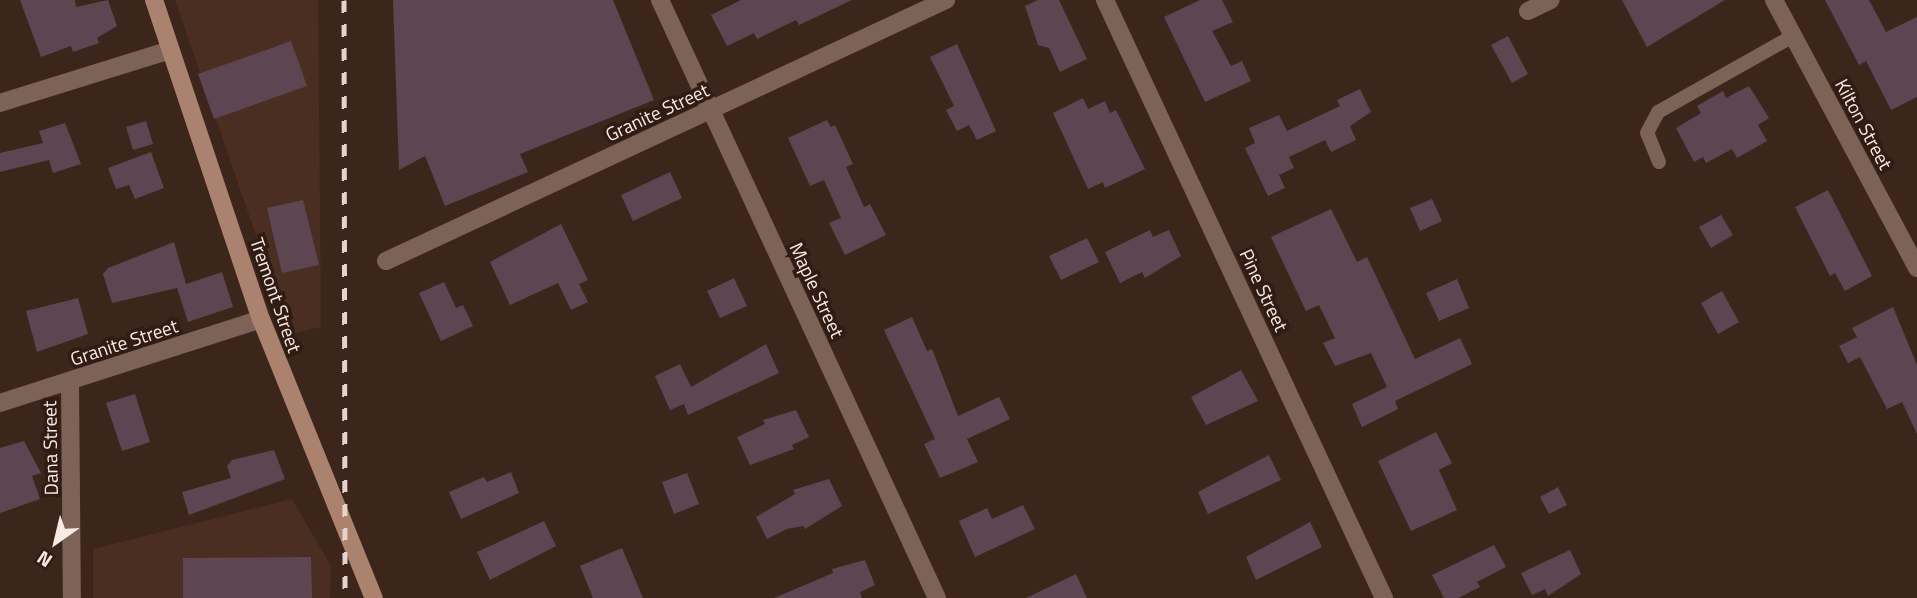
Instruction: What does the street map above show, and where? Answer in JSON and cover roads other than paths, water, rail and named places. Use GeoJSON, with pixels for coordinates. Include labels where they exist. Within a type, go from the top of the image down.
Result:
{"type":"FeatureCollection","features":[{"type":"Feature","properties":{"kind":"main road","name":"Tremont Street"},"geometry":{"type":"LineString","coordinates":[[154,0],[261,319],[374,598]]}},
{"type":"Feature","properties":{"kind":"street","name":"Maple Street"},"geometry":{"type":"LineString","coordinates":[[660,0],[937,598]]}},
{"type":"Feature","properties":{"kind":"street","name":"Granite Street"},"geometry":{"type":"LineString","coordinates":[[386,261],[946,0]]}},
{"type":"Feature","properties":{"kind":"street","name":"Pine Street"},"geometry":{"type":"LineString","coordinates":[[1105,0],[1384,598]]}},
{"type":"Feature","properties":{"kind":"street"},"geometry":{"type":"LineString","coordinates":[[1528,11],[1550,0]]}},
{"type":"Feature","properties":{"kind":"street","name":"Kilton Street"},"geometry":{"type":"LineString","coordinates":[[1774,0],[1917,268]]}},
{"type":"Feature","properties":{"kind":"street"},"geometry":{"type":"LineString","coordinates":[[0,103],[170,50]]}},
{"type":"Feature","properties":{"kind":"street","name":"Granite Street"},"geometry":{"type":"LineString","coordinates":[[0,404],[261,319]]}},
{"type":"Feature","properties":{"kind":"street","name":"Dana Street"},"geometry":{"type":"LineString","coordinates":[[70,382],[72,598]]}},
{"type":"Feature","properties":{"kind":"lane"},"geometry":{"type":"LineString","coordinates":[[1659,162],[1647,133],[1658,112],[1793,36]]}},
{"type":"Feature","properties":{"kind":"railway"},"geometry":{"type":"LineString","coordinates":[[344,0],[345,598]]}}]}
